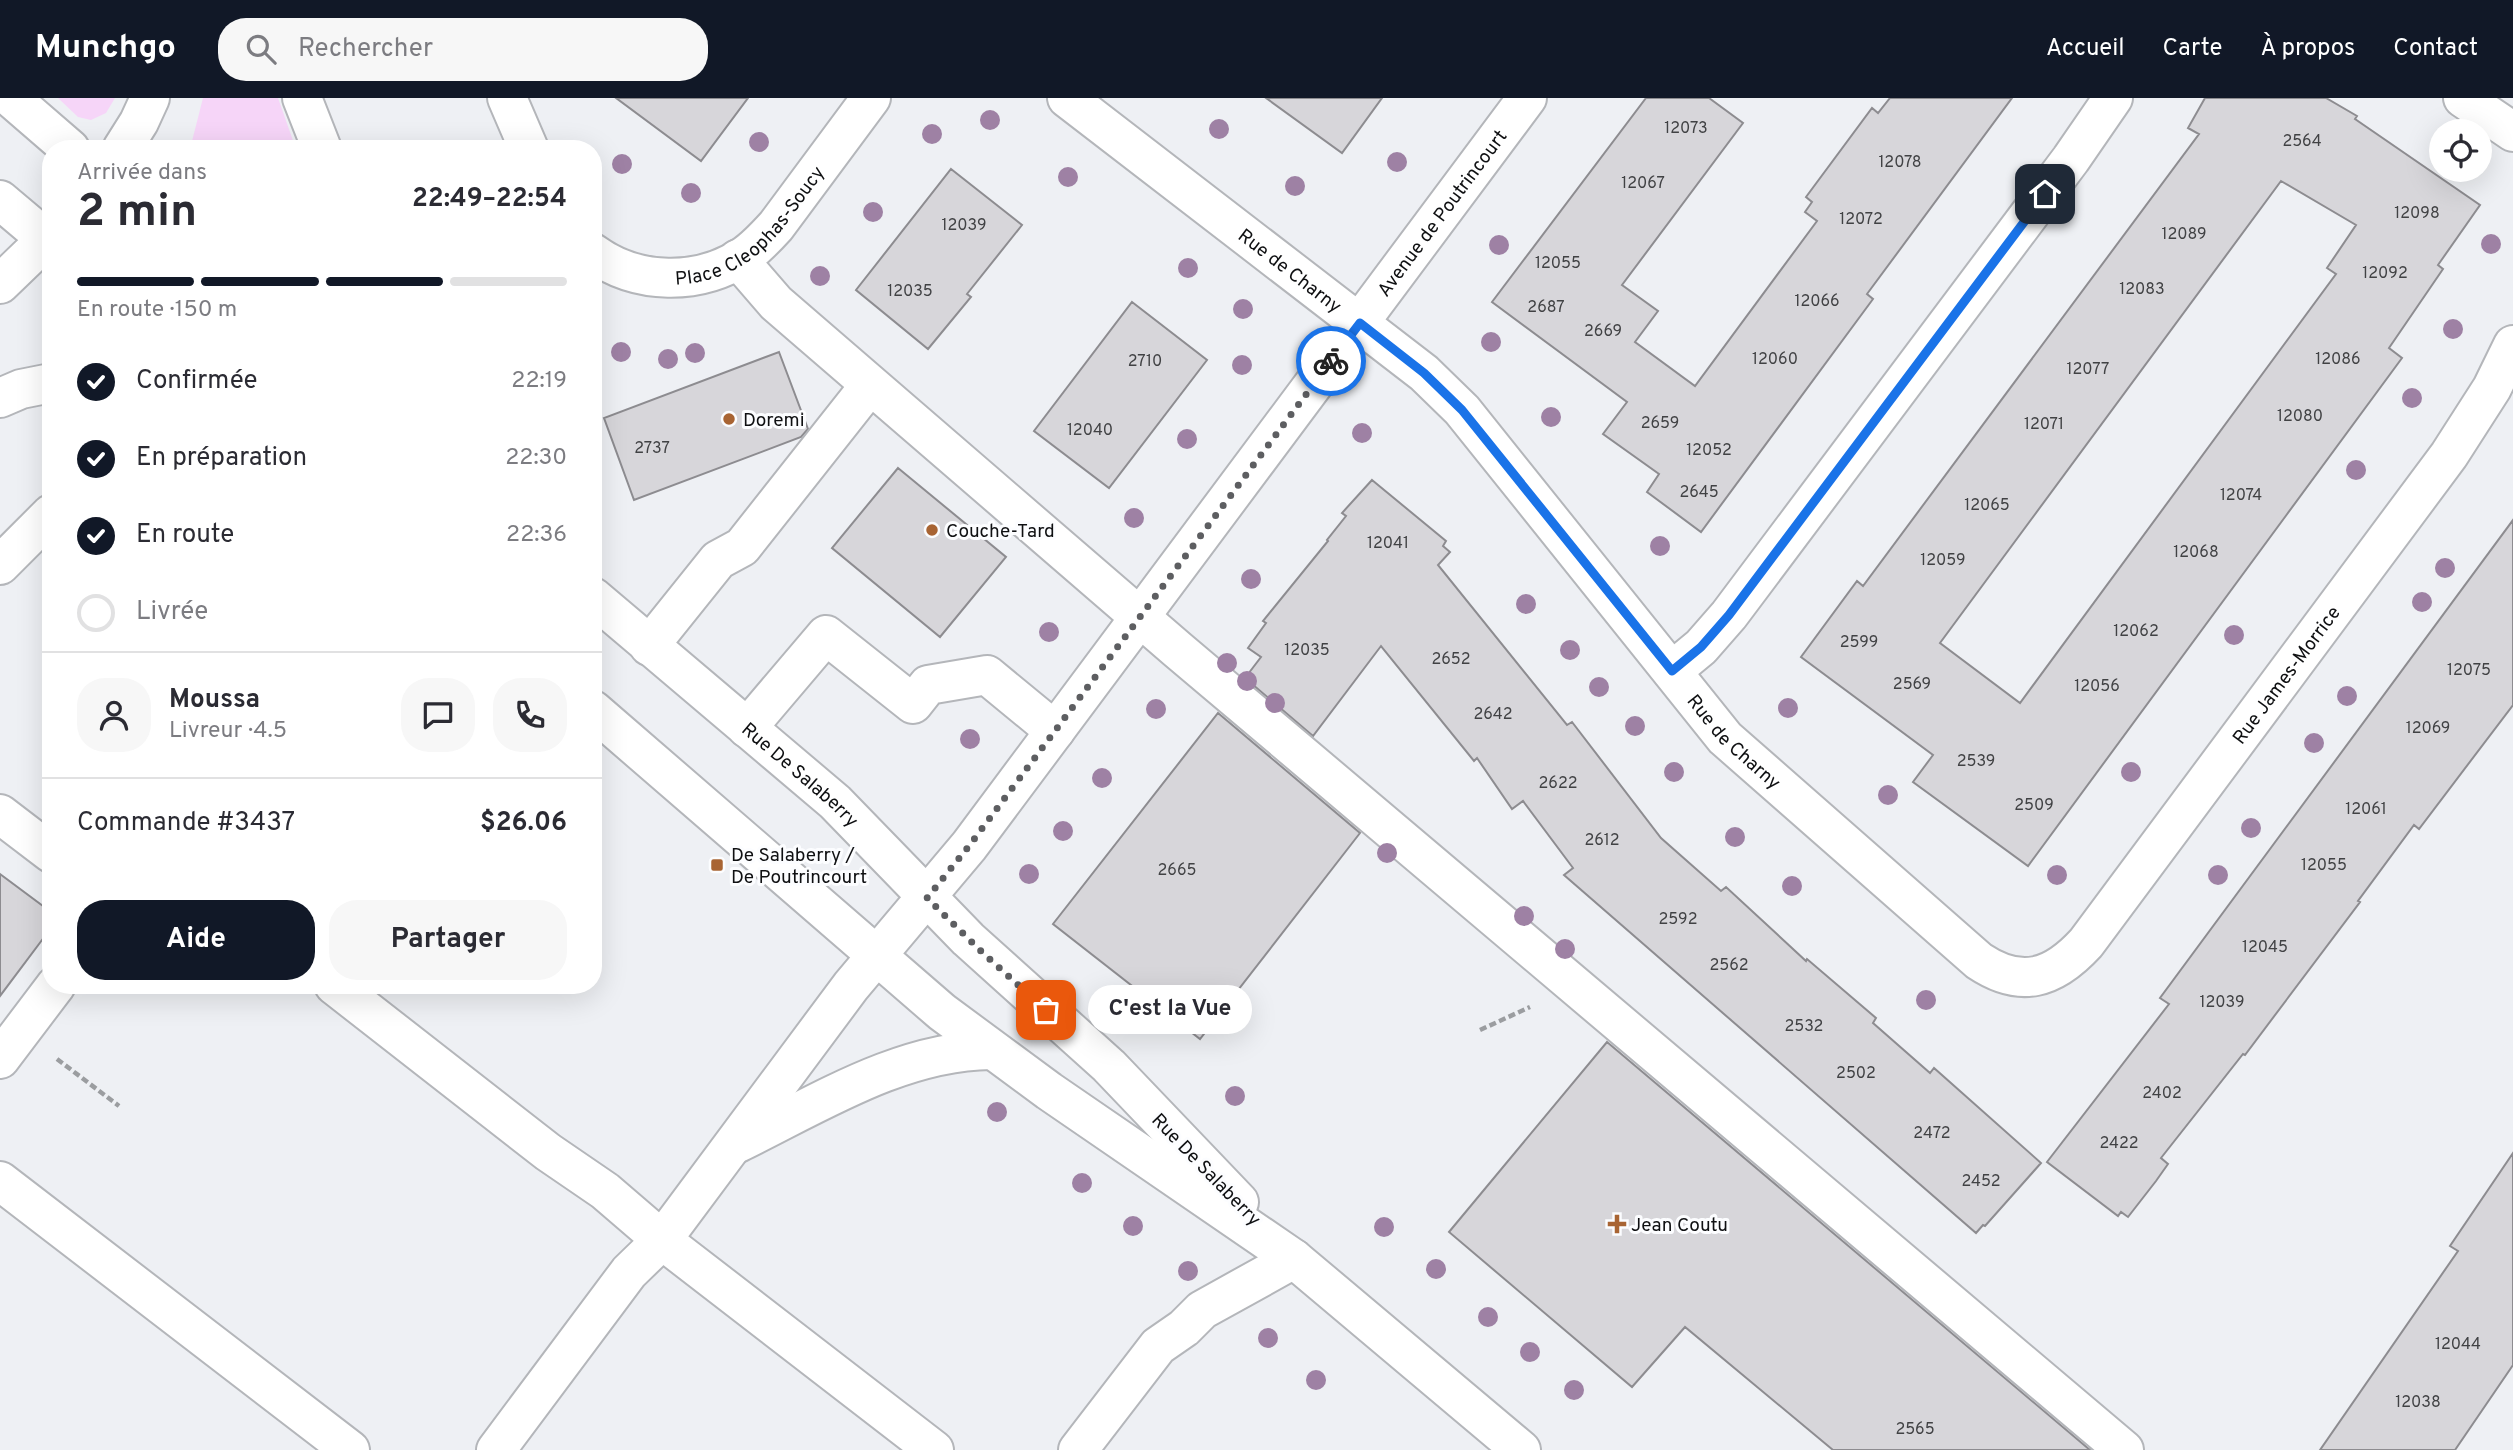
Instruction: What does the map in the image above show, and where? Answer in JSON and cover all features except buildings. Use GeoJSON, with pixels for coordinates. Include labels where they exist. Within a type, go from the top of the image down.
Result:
{"type":"FeatureCollection","features":[{"type":"Feature","properties":{"kind":"main road"},"geometry":{"type":"LineString","coordinates":[[10,98],[59,140]]}},
{"type":"Feature","properties":{"kind":"main road"},"geometry":{"type":"LineString","coordinates":[[128,140],[150,98]]}},
{"type":"Feature","properties":{"kind":"main road"},"geometry":{"type":"LineString","coordinates":[[302,98],[318,140]]}},
{"type":"Feature","properties":{"kind":"main road"},"geometry":{"type":"LineString","coordinates":[[507,98],[525,140]]}},
{"type":"Feature","properties":{"kind":"main road","name":"Place Cleophas-Soucy"},"geometry":{"type":"LineString","coordinates":[[602,258],[634,273],[672,278],[710,272],[738,259],[760,244],[776,226],[871,98]]}},
{"type":"Feature","properties":{"kind":"main road","name":"Rue de Charny"},"geometry":{"type":"LineString","coordinates":[[1067,98],[1424,373],[1462,410],[1725,738],[1747,760],[1979,961],[2004,975],[2033,977]]}},
{"type":"Feature","properties":{"kind":"main road","name":"Avenue de Poutrincourt"},"geometry":{"type":"LineString","coordinates":[[496,1450],[629,1272],[663,1240],[852,986],[969,846],[1527,98]]}},
{"type":"Feature","properties":{"kind":"main road"},"geometry":{"type":"LineString","coordinates":[[1672,671],[1701,647],[1729,615],[2071,159],[2113,98]]}},
{"type":"Feature","properties":{"kind":"main road"},"geometry":{"type":"LineString","coordinates":[[2463,98],[2513,132]]}},
{"type":"Feature","properties":{"kind":"main road"},"geometry":{"type":"LineString","coordinates":[[0,200],[42,233]]}},
{"type":"Feature","properties":{"kind":"main road"},"geometry":{"type":"LineString","coordinates":[[0,285],[42,246]]}},
{"type":"Feature","properties":{"kind":"main road"},"geometry":{"type":"LineString","coordinates":[[738,259],[776,303],[1141,618],[2124,1450]]}},
{"type":"Feature","properties":{"kind":"main road","name":"Rue James-Morrice"},"geometry":{"type":"LineString","coordinates":[[2033,977],[2060,968],[2086,943],[2449,455],[2492,388],[2513,345]]}},
{"type":"Feature","properties":{"kind":"main road"},"geometry":{"type":"LineString","coordinates":[[0,398],[21,389],[42,385]]}},
{"type":"Feature","properties":{"kind":"main road"},"geometry":{"type":"LineString","coordinates":[[649,646],[718,560],[742,547],[870,385]]}},
{"type":"Feature","properties":{"kind":"main road"},"geometry":{"type":"LineString","coordinates":[[5,559],[42,523]]}},
{"type":"Feature","properties":{"kind":"main road"},"geometry":{"type":"LineString","coordinates":[[5,559],[42,555]]}},
{"type":"Feature","properties":{"kind":"main road","name":"Rue De Salaberry"},"geometry":{"type":"LineString","coordinates":[[602,605],[835,802],[984,954],[1109,1066],[1294,1259]]}},
{"type":"Feature","properties":{"kind":"main road"},"geometry":{"type":"LineString","coordinates":[[747,728],[826,635],[913,704],[928,685],[987,675],[1055,731]]}},
{"type":"Feature","properties":{"kind":"main road","name":"Rue De Salaberry"},"geometry":{"type":"LineString","coordinates":[[602,718],[942,1012],[991,1050],[1294,1259],[1521,1450]]}},
{"type":"Feature","properties":{"kind":"main road"},"geometry":{"type":"LineString","coordinates":[[0,814],[42,846]]}},
{"type":"Feature","properties":{"kind":"main road"},"geometry":{"type":"LineString","coordinates":[[0,1059],[49,994]]}},
{"type":"Feature","properties":{"kind":"main road"},"geometry":{"type":"LineString","coordinates":[[346,994],[548,1152],[606,1191],[663,1240],[934,1450]]}},
{"type":"Feature","properties":{"kind":"main road"},"geometry":{"type":"LineString","coordinates":[[733,1145],[904,1065],[947,1054],[991,1050]]}},
{"type":"Feature","properties":{"kind":"main road"},"geometry":{"type":"LineString","coordinates":[[0,1181],[350,1450]]}},
{"type":"Feature","properties":{"kind":"main road"},"geometry":{"type":"LineString","coordinates":[[1078,1450],[1158,1346],[1184,1328],[1202,1310],[1294,1259]]}},
{"type":"Feature","properties":{"kind":"path"},"geometry":{"type":"LineString","coordinates":[[1480,1030],[1544,1001],[1565,977]]}},
{"type":"Feature","properties":{"kind":"path"},"geometry":{"type":"LineString","coordinates":[[52,1056],[119,1106]]}},
{"type":"Feature","properties":{"kind":"shaded area"},"geometry":{"type":"Polygon","coordinates":[[[58,98],[115,98],[106,113],[91,120],[78,117],[58,98]]]}},
{"type":"Feature","properties":{"kind":"shaded area"},"geometry":{"type":"Polygon","coordinates":[[[203,98],[278,98],[293,140],[192,140],[203,98]]]}},
{"type":"Feature","properties":{"kind":"way so far"},"geometry":{"type":"LineString","coordinates":[[1046,1010],[927,898],[1141,618],[1331,361]]}},
{"type":"Feature","properties":{"kind":"place","name":"Doremi"},"geometry":{"type":"Point","coordinates":[729,419]}},
{"type":"Feature","properties":{"kind":"place","name":"Couche-Tard"},"geometry":{"type":"Point","coordinates":[932,530]}},
{"type":"Feature","properties":{"kind":"place","name":"De Salaberry / De Poutrincourt"},"geometry":{"type":"Point","coordinates":[717,865]}},
{"type":"Feature","properties":{"kind":"place","name":"C'est la Vue"},"geometry":{"type":"Point","coordinates":[1046,1010]}},
{"type":"Feature","properties":{"kind":"place","name":"Jean Coutu"},"geometry":{"type":"Point","coordinates":[1617,1224]}},
{"type":"Feature","properties":{"kind":"route"},"geometry":{"type":"LineString","coordinates":[[1331,361],[1360,323],[1424,373],[1462,410],[1672,671],[1701,647],[1729,615],[2045,194]]}}]}
